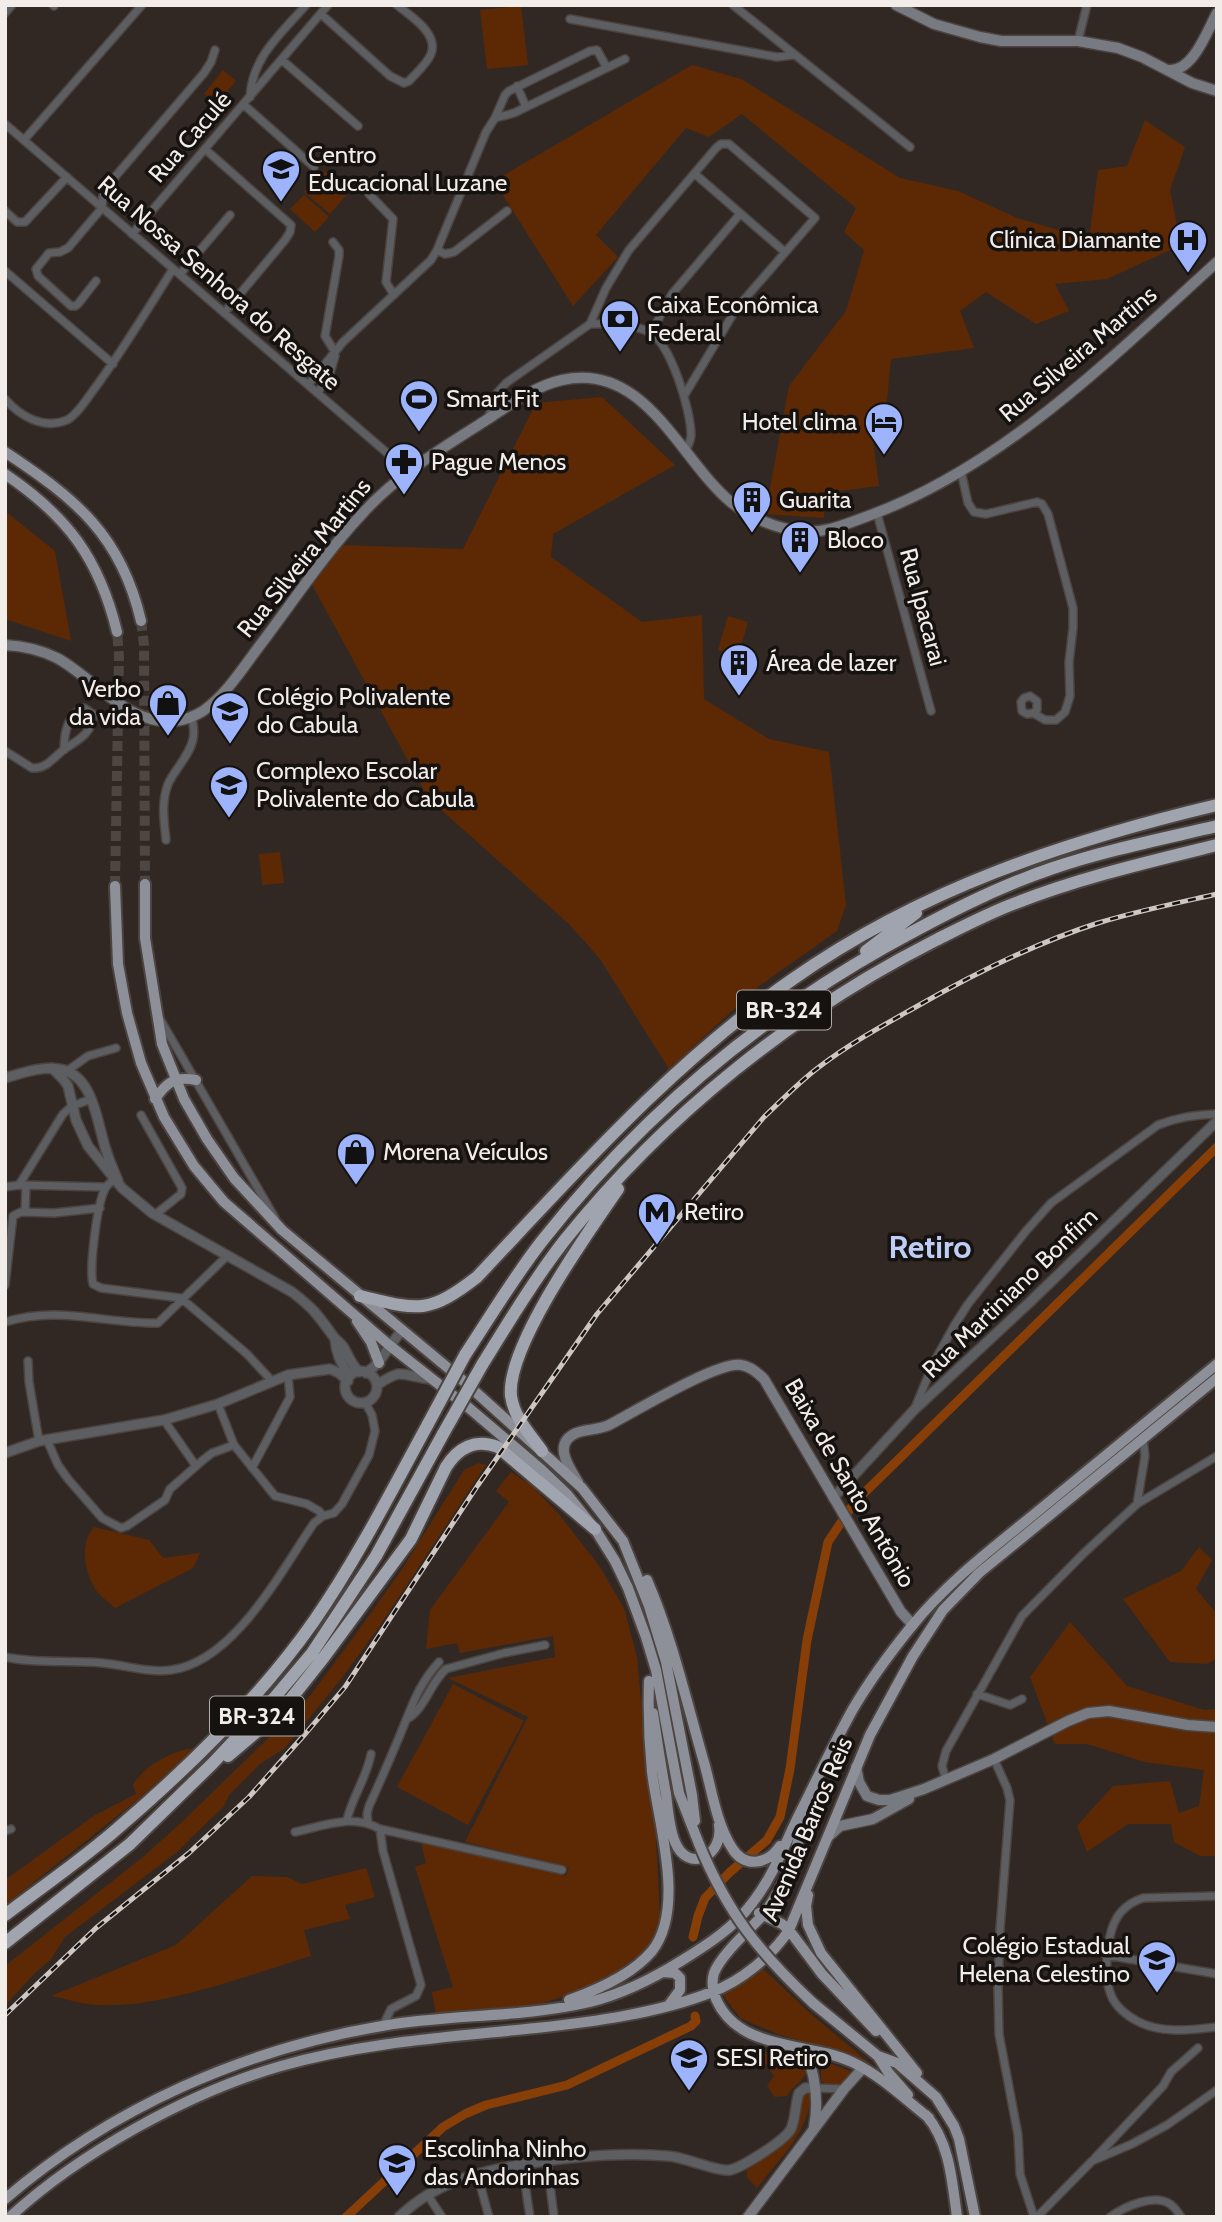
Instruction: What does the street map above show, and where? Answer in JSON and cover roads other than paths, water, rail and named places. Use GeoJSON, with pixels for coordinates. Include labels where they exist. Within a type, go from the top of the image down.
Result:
{"type":"FeatureCollection","features":[{"type":"Feature","properties":{"kind":"highway"},"geometry":{"type":"LineString","coordinates":[[360,1296],[416,1308],[430,1305],[456,1293],[477,1276],[619,1128],[696,1056],[759,1004],[810,967],[880,925],[939,896],[1075,843],[1133,825],[1217,805]]}},
{"type":"Feature","properties":{"kind":"highway","name":"BR-324"},"geometry":{"type":"LineString","coordinates":[[5,1915],[117,1830],[209,1744],[285,1658],[315,1620],[342,1576],[465,1355],[499,1302],[541,1242],[593,1180],[676,1096],[739,1043],[841,972],[945,915],[1052,869],[1217,826]]}},
{"type":"Feature","properties":{"kind":"highway","name":"BR-324"},"geometry":{"type":"LineString","coordinates":[[5,1943],[130,1844],[212,1764],[312,1653],[376,1556],[514,1312],[564,1243],[605,1193],[689,1109],[760,1049],[814,1011],[913,952],[978,919],[1060,887],[1217,845]]}},
{"type":"Feature","properties":{"kind":"highway"},"geometry":{"type":"LineString","coordinates":[[841,972],[880,939],[939,896]]}},
{"type":"Feature","properties":{"kind":"highway"},"geometry":{"type":"LineString","coordinates":[[542,1451],[514,1411],[511,1386],[515,1365],[570,1260],[646,1151]]}},
{"type":"Feature","properties":{"kind":"highway"},"geometry":{"type":"LineString","coordinates":[[212,1764],[230,1755],[259,1731],[302,1686],[404,1550],[446,1467],[462,1449],[481,1443],[498,1447],[595,1529]]}},
{"type":"Feature","properties":{"kind":"main road"},"geometry":{"type":"LineString","coordinates":[[896,5],[934,24],[980,37],[1001,40],[1078,41],[1118,48],[1192,83],[1217,91]]}},
{"type":"Feature","properties":{"kind":"main road"},"geometry":{"type":"LineString","coordinates":[[1169,70],[1180,69],[1191,60],[1217,13]]}},
{"type":"Feature","properties":{"kind":"main road"},"geometry":{"type":"LineString","coordinates":[[1191,60],[1192,74],[1202,85]]}},
{"type":"Feature","properties":{"kind":"main road","name":"Rua Silveira Martins"},"geometry":{"type":"LineString","coordinates":[[192,717],[204,710],[231,684],[358,518],[391,484],[488,418],[542,387],[560,380],[593,379],[631,394],[656,415],[730,501],[766,522],[803,531],[820,531],[839,527],[910,498],[961,471],[1013,437],[1133,340],[1217,262]]}},
{"type":"Feature","properties":{"kind":"main road"},"geometry":{"type":"LineString","coordinates":[[5,452],[73,501],[100,531],[127,576],[141,621]]}},
{"type":"Feature","properties":{"kind":"main road"},"geometry":{"type":"LineString","coordinates":[[5,474],[40,499],[71,531],[89,556],[104,588],[117,632]]}},
{"type":"Feature","properties":{"kind":"main road"},"geometry":{"type":"LineString","coordinates":[[5,645],[38,651],[60,659],[137,714],[165,721],[192,717]]}},
{"type":"Feature","properties":{"kind":"main road"},"geometry":{"type":"LineString","coordinates":[[145,884],[145,938],[162,1044],[184,1099],[234,1178],[282,1230],[460,1378],[582,1488],[623,1541],[646,1578],[663,1616],[717,1808],[732,1847],[738,1855],[756,1863],[769,1858],[795,1823]]}},
{"type":"Feature","properties":{"kind":"main road"},"geometry":{"type":"LineString","coordinates":[[116,886],[118,964],[127,1013],[141,1063],[155,1098],[194,1166],[224,1202],[389,1345],[550,1478],[567,1494],[595,1529],[628,1588],[646,1637],[656,1670],[679,1793],[720,1891],[742,1927],[765,1954],[813,2003],[878,2056],[888,2072],[929,2118],[945,2151],[957,2217]]}},
{"type":"Feature","properties":{"kind":"main road"},"geometry":{"type":"LineString","coordinates":[[155,1098],[167,1083],[175,1078],[196,1080]]}},
{"type":"Feature","properties":{"kind":"main road"},"geometry":{"type":"LineString","coordinates":[[347,1308],[371,1342],[379,1363]]}},
{"type":"Feature","properties":{"kind":"main road","name":"Baixa de Santo Antônio"},"geometry":{"type":"LineString","coordinates":[[582,1488],[563,1453],[569,1438],[609,1425],[712,1370],[738,1364],[752,1369],[764,1379],[901,1612],[913,1625]]}},
{"type":"Feature","properties":{"kind":"main road","name":"Avenida Barros Reis"},"geometry":{"type":"LineString","coordinates":[[5,2199],[86,2139],[212,2073],[294,2046],[383,2026],[540,2010],[605,1997],[625,1990],[694,1952],[729,1927],[754,1902],[771,1874],[853,1709],[913,1625],[961,1574],[1217,1364]]}},
{"type":"Feature","properties":{"kind":"main road","name":"Avenida Barros Reis"},"geometry":{"type":"LineString","coordinates":[[10,2217],[31,2197],[120,2138],[219,2088],[278,2067],[391,2043],[581,2023],[636,2013],[714,1992],[757,1966],[780,1944],[789,1930],[856,1765],[899,1679],[943,1610],[979,1573],[1217,1378]]}},
{"type":"Feature","properties":{"kind":"main road"},"geometry":{"type":"LineString","coordinates":[[623,1541],[649,1606],[666,1662],[692,1795],[698,1841]]}},
{"type":"Feature","properties":{"kind":"main road"},"geometry":{"type":"LineString","coordinates":[[913,1625],[943,1610]]}},
{"type":"Feature","properties":{"kind":"main road"},"geometry":{"type":"LineString","coordinates":[[646,1637],[649,1681],[673,1837],[684,1856],[696,1860],[708,1856],[714,1850],[721,1833],[717,1808]]}},
{"type":"Feature","properties":{"kind":"main road"},"geometry":{"type":"LineString","coordinates":[[540,2010],[587,1993],[637,1963],[651,1951],[660,1938],[667,1919],[669,1890],[648,1728],[649,1681]]}},
{"type":"Feature","properties":{"kind":"main road"},"geometry":{"type":"LineString","coordinates":[[827,1837],[839,1826],[883,1814],[924,1790],[1068,1721],[1098,1712],[1217,1727]]}},
{"type":"Feature","properties":{"kind":"main road"},"geometry":{"type":"LineString","coordinates":[[856,1765],[869,1809],[860,1822]]}},
{"type":"Feature","properties":{"kind":"main road"},"geometry":{"type":"LineString","coordinates":[[867,1796],[890,1800],[924,1790]]}},
{"type":"Feature","properties":{"kind":"main road"},"geometry":{"type":"LineString","coordinates":[[806,1801],[792,1863],[764,1914],[719,1965],[712,1981],[714,1992],[722,2011],[744,2029],[779,2044],[833,2054],[863,2068],[929,2118]]}},
{"type":"Feature","properties":{"kind":"main road"},"geometry":{"type":"LineString","coordinates":[[812,1875],[806,1906],[808,1925],[814,1942],[947,2112],[960,2139],[975,2217]]}},
{"type":"Feature","properties":{"kind":"main road"},"geometry":{"type":"LineString","coordinates":[[729,1927],[756,1912],[789,1930],[822,1974],[876,2031],[897,2049]]}},
{"type":"Feature","properties":{"kind":"main road"},"geometry":{"type":"LineString","coordinates":[[660,1972],[670,1971],[680,1978],[680,1990],[669,2005]]}},
{"type":"Feature","properties":{"kind":"main road"},"geometry":{"type":"LineString","coordinates":[[805,2049],[816,2088],[813,2130]]}},
{"type":"Feature","properties":{"kind":"main road"},"geometry":{"type":"LineString","coordinates":[[878,2056],[897,2063],[936,2097]]}},
{"type":"Feature","properties":{"kind":"main road"},"geometry":{"type":"LineString","coordinates":[[748,2217],[844,2089],[863,2068]]}},
{"type":"Feature","properties":{"kind":"street"},"geometry":{"type":"LineString","coordinates":[[5,13],[12,5]]}},
{"type":"Feature","properties":{"kind":"street"},"geometry":{"type":"LineString","coordinates":[[24,140],[142,5]]}},
{"type":"Feature","properties":{"kind":"street","name":"Rua Caculé"},"geometry":{"type":"LineString","coordinates":[[250,97],[252,74],[264,52],[306,5]]}},
{"type":"Feature","properties":{"kind":"street","name":"Rua Caculé"},"geometry":{"type":"LineString","coordinates":[[132,234],[328,5]]}},
{"type":"Feature","properties":{"kind":"street"},"geometry":{"type":"LineString","coordinates":[[321,14],[390,76],[401,82],[409,81],[429,57],[432,46],[430,36],[397,5]]}},
{"type":"Feature","properties":{"kind":"street"},"geometry":{"type":"LineString","coordinates":[[733,5],[910,147]]}},
{"type":"Feature","properties":{"kind":"street"},"geometry":{"type":"LineString","coordinates":[[1078,41],[1087,5]]}},
{"type":"Feature","properties":{"kind":"street"},"geometry":{"type":"LineString","coordinates":[[570,19],[776,57],[793,55]]}},
{"type":"Feature","properties":{"kind":"street"},"geometry":{"type":"LineString","coordinates":[[96,281],[73,307],[41,279],[36,269],[49,253],[68,248],[102,208],[108,185],[204,73],[215,50]]}},
{"type":"Feature","properties":{"kind":"street"},"geometry":{"type":"LineString","coordinates":[[308,386],[344,342],[422,268],[437,250],[486,132],[505,95],[517,86],[594,50],[600,54],[607,68]]}},
{"type":"Feature","properties":{"kind":"street"},"geometry":{"type":"LineString","coordinates":[[495,118],[514,113],[625,58]]}},
{"type":"Feature","properties":{"kind":"street"},"geometry":{"type":"LineString","coordinates":[[282,60],[358,126]]}},
{"type":"Feature","properties":{"kind":"street"},"geometry":{"type":"LineString","coordinates":[[517,86],[526,107]]}},
{"type":"Feature","properties":{"kind":"street"},"geometry":{"type":"LineString","coordinates":[[243,104],[314,167]]}},
{"type":"Feature","properties":{"kind":"street","name":"Rua Nossa Senhora do Resgate"},"geometry":{"type":"LineString","coordinates":[[5,124],[408,471]]}},
{"type":"Feature","properties":{"kind":"street"},"geometry":{"type":"LineString","coordinates":[[488,418],[497,393],[506,383],[590,324],[597,306],[629,250],[721,144],[729,144],[815,218],[726,324],[684,396]]}},
{"type":"Feature","properties":{"kind":"street"},"geometry":{"type":"LineString","coordinates":[[205,149],[288,221],[291,228],[285,240],[224,313]]}},
{"type":"Feature","properties":{"kind":"street"},"geometry":{"type":"LineString","coordinates":[[695,174],[785,252]]}},
{"type":"Feature","properties":{"kind":"street"},"geometry":{"type":"LineString","coordinates":[[5,211],[17,222],[25,222],[67,177]]}},
{"type":"Feature","properties":{"kind":"street"},"geometry":{"type":"LineString","coordinates":[[369,194],[393,219],[386,282],[394,295]]}},
{"type":"Feature","properties":{"kind":"street"},"geometry":{"type":"LineString","coordinates":[[437,250],[445,254],[454,253],[507,211]]}},
{"type":"Feature","properties":{"kind":"street"},"geometry":{"type":"LineString","coordinates":[[651,333],[672,294],[740,214]]}},
{"type":"Feature","properties":{"kind":"street"},"geometry":{"type":"LineString","coordinates":[[180,274],[230,215]]}},
{"type":"Feature","properties":{"kind":"street"},"geometry":{"type":"LineString","coordinates":[[317,393],[329,377],[335,352],[325,336],[339,256],[339,250],[333,242]]}},
{"type":"Feature","properties":{"kind":"street"},"geometry":{"type":"LineString","coordinates":[[5,399],[18,413],[32,420],[53,423],[69,419],[113,364],[173,269]]}},
{"type":"Feature","properties":{"kind":"street"},"geometry":{"type":"LineString","coordinates":[[5,271],[113,364]]}},
{"type":"Feature","properties":{"kind":"street"},"geometry":{"type":"LineString","coordinates":[[590,324],[621,324],[651,333],[661,344],[679,378],[684,396],[691,436],[687,450]]}},
{"type":"Feature","properties":{"kind":"street"},"geometry":{"type":"LineString","coordinates":[[691,436],[701,429]]}},
{"type":"Feature","properties":{"kind":"street"},"geometry":{"type":"LineString","coordinates":[[961,471],[968,503],[974,512],[986,513],[1037,502],[1042,504],[1048,514],[1073,608],[1069,662],[1070,696],[1065,712],[1056,720],[1045,720],[1033,713]]}},
{"type":"Feature","properties":{"kind":"street","name":"Rua Ipacarai"},"geometry":{"type":"LineString","coordinates":[[877,513],[931,712]]}},
{"type":"Feature","properties":{"kind":"street"},"geometry":{"type":"LineString","coordinates":[[5,751],[28,766],[37,768],[53,761],[87,732],[93,718],[90,712],[83,708],[76,711],[65,730],[64,750]]}},
{"type":"Feature","properties":{"kind":"street"},"geometry":{"type":"LineString","coordinates":[[166,840],[164,799],[174,772],[192,744],[192,717]]}},
{"type":"Feature","properties":{"kind":"street"},"geometry":{"type":"LineString","coordinates":[[156,1013],[282,1230]]}},
{"type":"Feature","properties":{"kind":"street"},"geometry":{"type":"LineString","coordinates":[[67,1071],[88,1056],[116,1048]]}},
{"type":"Feature","properties":{"kind":"street"},"geometry":{"type":"LineString","coordinates":[[52,1068],[68,1086],[76,1120],[88,1146],[122,1188],[156,1214],[292,1292],[313,1308],[335,1339],[335,1348],[342,1366],[356,1375]]}},
{"type":"Feature","properties":{"kind":"street"},"geometry":{"type":"LineString","coordinates":[[5,1078],[52,1068],[67,1071],[78,1079],[91,1099],[115,1178]]}},
{"type":"Feature","properties":{"kind":"street"},"geometry":{"type":"LineString","coordinates":[[25,1212],[23,1185],[56,1123],[72,1106],[91,1099]]}},
{"type":"Feature","properties":{"kind":"street"},"geometry":{"type":"LineString","coordinates":[[914,1410],[933,1364],[968,1304],[1051,1203],[1158,1125],[1188,1115],[1217,1114]]}},
{"type":"Feature","properties":{"kind":"street"},"geometry":{"type":"LineString","coordinates":[[141,1115],[182,1188],[181,1194],[156,1214]]}},
{"type":"Feature","properties":{"kind":"street","name":"Rua Martiniano Bonfim"},"geometry":{"type":"LineString","coordinates":[[833,1498],[914,1410],[1217,1121]]}},
{"type":"Feature","properties":{"kind":"street"},"geometry":{"type":"LineString","coordinates":[[115,1178],[105,1187],[100,1208],[95,1239],[93,1284],[101,1288],[181,1298],[247,1354],[271,1380]]}},
{"type":"Feature","properties":{"kind":"street"},"geometry":{"type":"LineString","coordinates":[[5,1188],[23,1185],[105,1187]]}},
{"type":"Feature","properties":{"kind":"street"},"geometry":{"type":"LineString","coordinates":[[5,1285],[11,1219],[17,1213],[54,1213],[100,1208]]}},
{"type":"Feature","properties":{"kind":"street"},"geometry":{"type":"LineString","coordinates":[[5,1322],[20,1317],[53,1314],[158,1323],[227,1256]]}},
{"type":"Feature","properties":{"kind":"street"},"geometry":{"type":"LineString","coordinates":[[5,1452],[43,1441],[164,1420],[218,1404],[271,1380],[330,1369],[339,1373],[356,1375],[373,1377],[377,1385],[375,1395],[365,1402],[357,1402],[348,1396],[346,1386],[356,1375],[379,1363],[389,1345],[402,1331]]}},
{"type":"Feature","properties":{"kind":"street"},"geometry":{"type":"LineString","coordinates":[[28,1361],[29,1382],[43,1441],[68,1479],[102,1518],[118,1527],[127,1527],[165,1500],[170,1489],[212,1453],[234,1445]]}},
{"type":"Feature","properties":{"kind":"street"},"geometry":{"type":"LineString","coordinates":[[377,1385],[397,1374],[419,1379],[432,1378]]}},
{"type":"Feature","properties":{"kind":"street"},"geometry":{"type":"LineString","coordinates":[[252,1468],[290,1397],[288,1375]]}},
{"type":"Feature","properties":{"kind":"street"},"geometry":{"type":"LineString","coordinates":[[5,1657],[30,1662],[101,1663],[155,1671],[171,1670],[190,1666],[229,1639],[250,1617],[314,1523],[323,1516],[334,1513],[347,1497],[374,1439],[374,1424],[365,1402]]}},
{"type":"Feature","properties":{"kind":"street"},"geometry":{"type":"LineString","coordinates":[[218,1404],[234,1445],[275,1496],[307,1504],[323,1516]]}},
{"type":"Feature","properties":{"kind":"street"},"geometry":{"type":"LineString","coordinates":[[164,1420],[196,1466]]}},
{"type":"Feature","properties":{"kind":"street"},"geometry":{"type":"LineString","coordinates":[[1137,1504],[1145,1456],[1143,1438]]}},
{"type":"Feature","properties":{"kind":"street"},"geometry":{"type":"LineString","coordinates":[[946,1780],[942,1766],[946,1751],[1022,1616],[1137,1504],[1217,1456]]}},
{"type":"Feature","properties":{"kind":"street"},"geometry":{"type":"LineString","coordinates":[[406,1719],[415,1714],[440,1674],[446,1669],[545,1644]]}},
{"type":"Feature","properties":{"kind":"street"},"geometry":{"type":"LineString","coordinates":[[368,1822],[369,1806],[421,1684],[439,1662]]}},
{"type":"Feature","properties":{"kind":"street"},"geometry":{"type":"LineString","coordinates":[[977,1694],[1010,1705],[1022,1699]]}},
{"type":"Feature","properties":{"kind":"street"},"geometry":{"type":"LineString","coordinates":[[347,1820],[370,1754]]}},
{"type":"Feature","properties":{"kind":"street"},"geometry":{"type":"LineString","coordinates":[[993,1759],[1010,1800],[1001,1917],[999,2034],[1017,2135],[1020,2174],[1036,2217],[1163,2086],[1171,2072],[1198,2048]]}},
{"type":"Feature","properties":{"kind":"street"},"geometry":{"type":"LineString","coordinates":[[295,1832],[347,1820],[368,1822],[380,1829],[562,1870]]}},
{"type":"Feature","properties":{"kind":"street"},"geometry":{"type":"LineString","coordinates":[[380,1829],[383,1852],[421,1985],[416,1996],[394,2006],[383,2026]]}},
{"type":"Feature","properties":{"kind":"street"},"geometry":{"type":"LineString","coordinates":[[1217,1896],[1143,1898],[1133,1901],[1114,1923],[1106,1955],[1112,1997],[1128,2015],[1156,2028],[1217,2027]]}},
{"type":"Feature","properties":{"kind":"street"},"geometry":{"type":"LineString","coordinates":[[1106,1955],[1217,1974]]}},
{"type":"Feature","properties":{"kind":"street"},"geometry":{"type":"LineString","coordinates":[[399,2217],[427,2194],[477,2173],[522,2164],[604,2155],[664,2155],[730,2170],[748,2163],[783,2137],[791,2127],[799,2092],[805,2088],[844,2089]]}},
{"type":"Feature","properties":{"kind":"street"},"geometry":{"type":"LineString","coordinates":[[1092,2161],[1167,2125],[1217,2090]]}},
{"type":"Feature","properties":{"kind":"street"},"geometry":{"type":"LineString","coordinates":[[547,2161],[554,2217]]}},
{"type":"Feature","properties":{"kind":"street"},"geometry":{"type":"LineString","coordinates":[[522,2164],[530,2217]]}},
{"type":"Feature","properties":{"kind":"street"},"geometry":{"type":"LineString","coordinates":[[477,2173],[489,2217]]}},
{"type":"Feature","properties":{"kind":"street"},"geometry":{"type":"LineString","coordinates":[[427,2194],[442,2217]]}},
{"type":"Feature","properties":{"kind":"street"},"geometry":{"type":"LineString","coordinates":[[1110,2217],[1126,2206],[1154,2200],[1167,2202],[1181,2217]]}},
{"type":"Feature","properties":{"kind":"waterway"},"geometry":{"type":"LineString","coordinates":[[693,1937],[705,1898],[767,1840],[780,1817],[790,1769],[807,1640],[828,1542],[854,1503],[1217,1147]]}},
{"type":"Feature","properties":{"kind":"waterway"},"geometry":{"type":"LineString","coordinates":[[346,2217],[443,2127],[465,2114],[486,2105],[567,2085],[691,2026],[696,2021],[695,2016]]}},
{"type":"Feature","properties":{"kind":"tunnel"},"geometry":{"type":"LineString","coordinates":[[141,621],[144,645],[145,884]]}},
{"type":"Feature","properties":{"kind":"tunnel"},"geometry":{"type":"LineString","coordinates":[[115,886],[119,656],[117,632]]}},
{"type":"Feature","properties":{"kind":"railway"},"geometry":{"type":"LineString","coordinates":[[5,2015],[96,1928],[189,1853],[249,1797],[306,1733],[345,1687],[478,1485],[597,1314],[764,1117],[798,1085],[830,1059],[936,995],[1050,940],[1098,923],[1217,894]]}},
{"type":"Feature","properties":{"kind":"place","name":"Centro Educacional Luzane"},"geometry":{"type":"Point","coordinates":[281,203]}},
{"type":"Feature","properties":{"kind":"place","name":"Clínica Diamante"},"geometry":{"type":"Point","coordinates":[1188,274]}},
{"type":"Feature","properties":{"kind":"place","name":"Caixa Econômica Federal"},"geometry":{"type":"Point","coordinates":[620,353]}},
{"type":"Feature","properties":{"kind":"place","name":"Smart Fit"},"geometry":{"type":"Point","coordinates":[419,433]}},
{"type":"Feature","properties":{"kind":"place","name":"Hotel clima"},"geometry":{"type":"Point","coordinates":[884,456]}},
{"type":"Feature","properties":{"kind":"place","name":"Pague Menos"},"geometry":{"type":"Point","coordinates":[404,496]}},
{"type":"Feature","properties":{"kind":"place","name":"Guarita"},"geometry":{"type":"Point","coordinates":[752,534]}},
{"type":"Feature","properties":{"kind":"place","name":"Bloco"},"geometry":{"type":"Point","coordinates":[800,574]}},
{"type":"Feature","properties":{"kind":"place","name":"Área de lazer"},"geometry":{"type":"Point","coordinates":[739,697]}},
{"type":"Feature","properties":{"kind":"place","name":"Verbo da vida"},"geometry":{"type":"Point","coordinates":[168,737]}},
{"type":"Feature","properties":{"kind":"place","name":"Colégio Polivalente do Cabula"},"geometry":{"type":"Point","coordinates":[230,745]}},
{"type":"Feature","properties":{"kind":"place","name":"Complexo Escolar Polivalente do Cabula"},"geometry":{"type":"Point","coordinates":[229,819]}},
{"type":"Feature","properties":{"kind":"place","name":"Morena Veículos"},"geometry":{"type":"Point","coordinates":[356,1186]}},
{"type":"Feature","properties":{"kind":"place","name":"Retiro"},"geometry":{"type":"Point","coordinates":[657,1246]}},
{"type":"Feature","properties":{"kind":"place","name":"Colégio Estadual Helena Celestino"},"geometry":{"type":"Point","coordinates":[1157,1994]}},
{"type":"Feature","properties":{"kind":"place","name":"SESI Retiro"},"geometry":{"type":"Point","coordinates":[689,2092]}},
{"type":"Feature","properties":{"kind":"place","name":"Escolinha Ninho das Andorinhas"},"geometry":{"type":"Point","coordinates":[397,2197]}},
{"type":"Feature","properties":{"kind":"district","name":"Retiro"},"geometry":{"type":"Point","coordinates":[930,1247]}}]}
